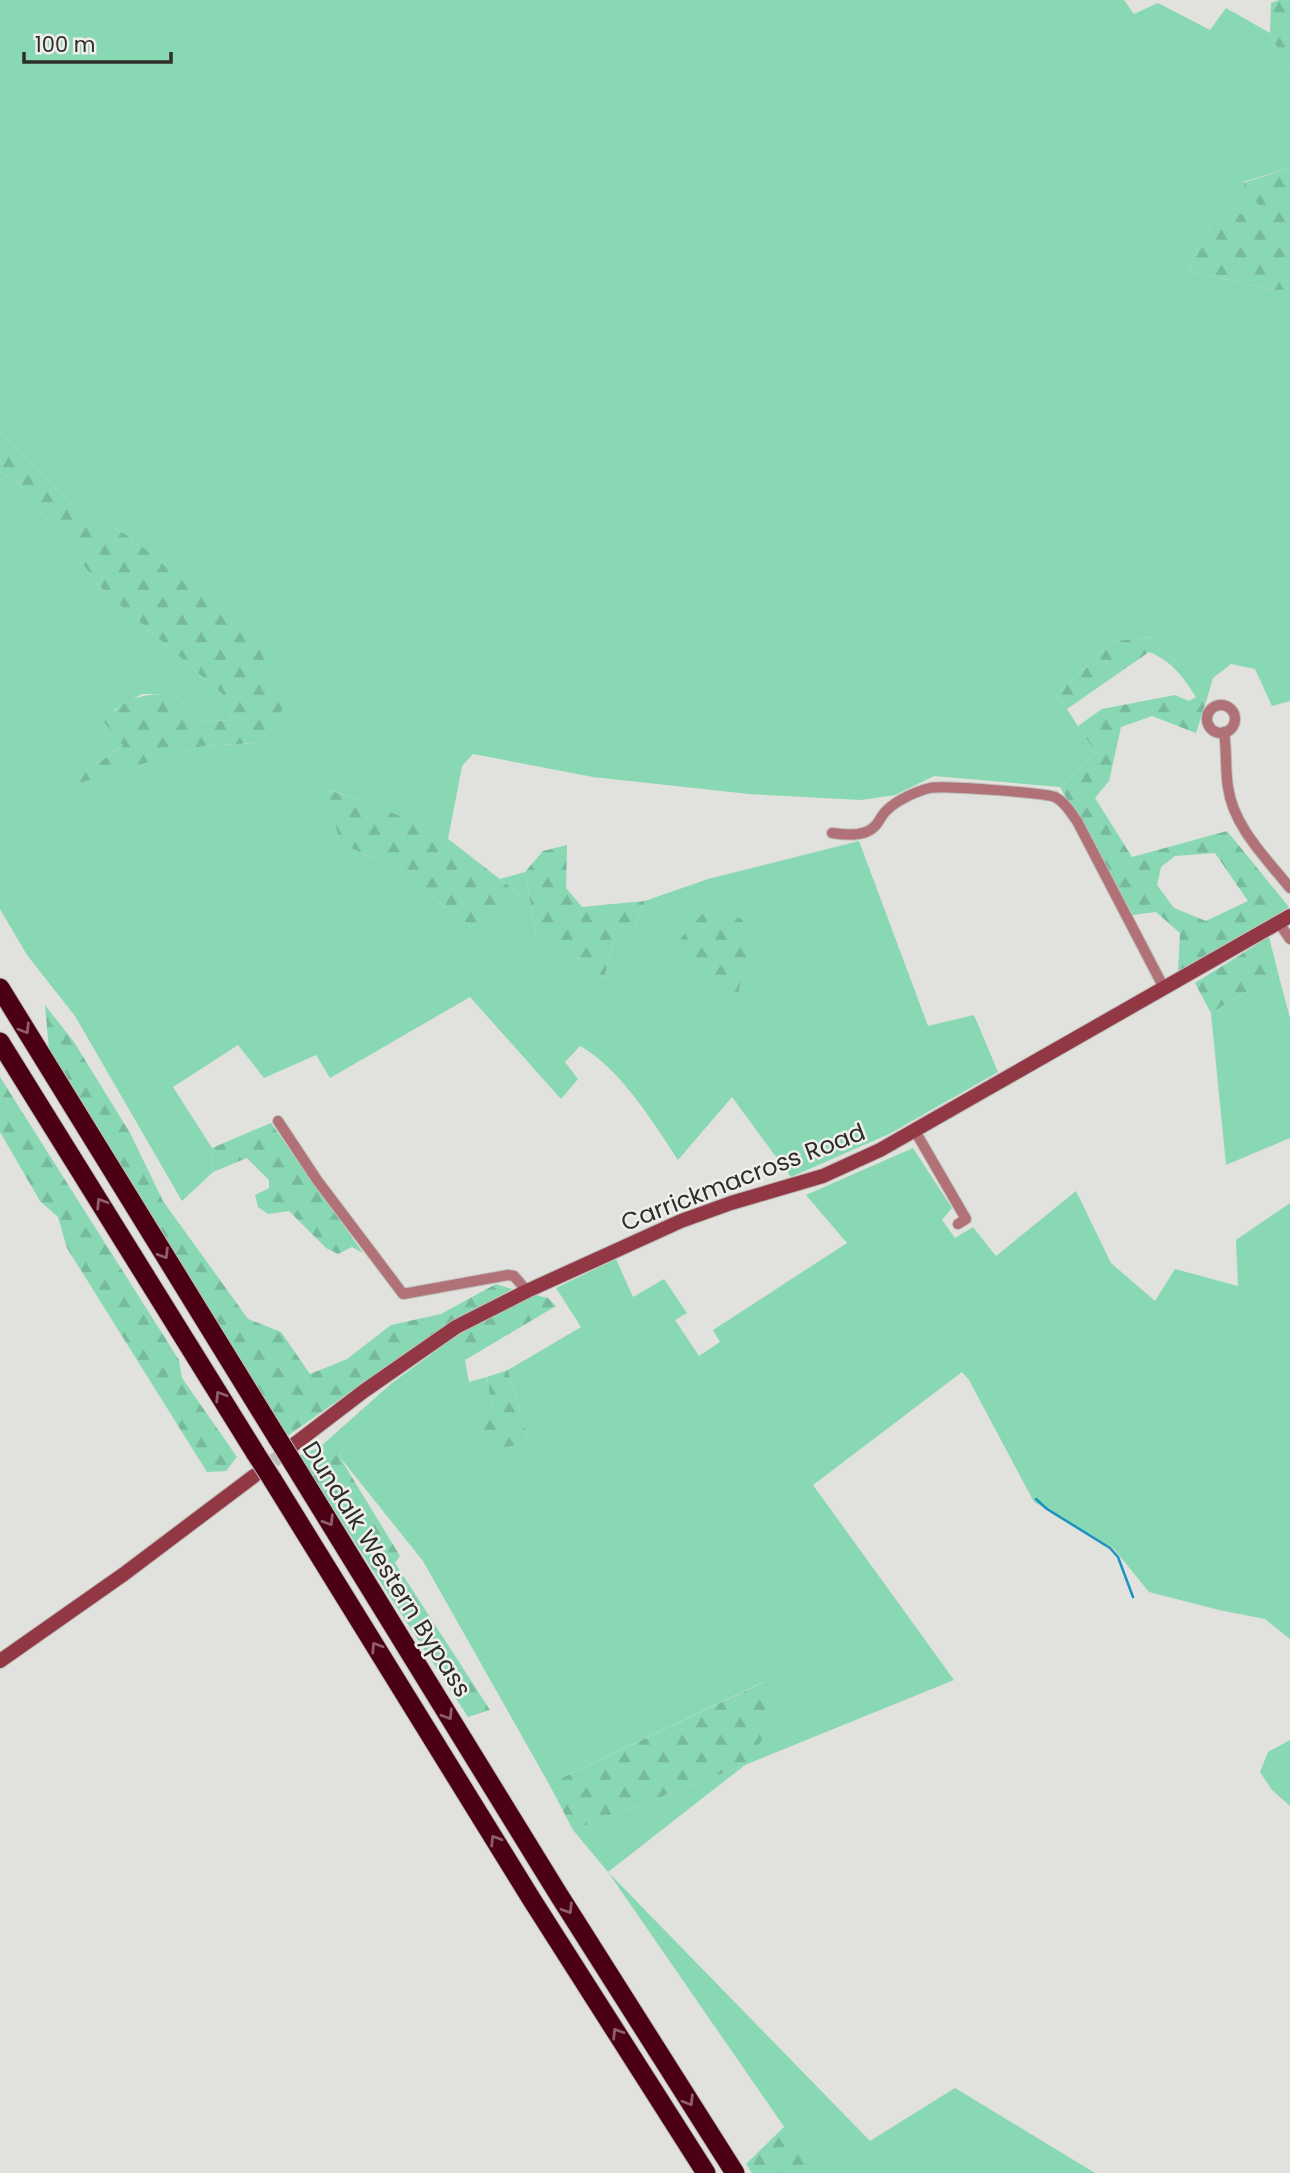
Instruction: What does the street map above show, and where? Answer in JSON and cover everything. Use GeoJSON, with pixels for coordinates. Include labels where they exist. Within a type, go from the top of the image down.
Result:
{"type":"FeatureCollection","features":[{"type":"Feature","properties":{"kind":"highway","name":"Dundalk Western Bypass"},"geometry":{"type":"LineString","coordinates":[[0,988],[288,1449],[557,1892],[735,2173]]}},
{"type":"Feature","properties":{"kind":"highway","name":"Dundalk Western Bypass"},"geometry":{"type":"LineString","coordinates":[[0,1042],[256,1454],[263,1478],[706,2173]]}},
{"type":"Feature","properties":{"kind":"main road","name":"Carrickmacross Road"},"geometry":{"type":"LineString","coordinates":[[288,1449],[364,1391],[456,1327],[527,1291],[681,1221],[823,1176],[880,1150],[1284,920]]}},
{"type":"Feature","properties":{"kind":"main road"},"geometry":{"type":"LineString","coordinates":[[0,1661],[263,1478]]}},
{"type":"Feature","properties":{"kind":"street"},"geometry":{"type":"LineString","coordinates":[[1224,732],[1228,790],[1239,817],[1251,841],[1290,888]]}},
{"type":"Feature","properties":{"kind":"street"},"geometry":{"type":"LineString","coordinates":[[832,833],[847,836],[867,832],[886,810],[931,787],[1055,797],[1077,821],[1164,988]]}},
{"type":"Feature","properties":{"kind":"street"},"geometry":{"type":"LineString","coordinates":[[1284,920],[1290,939]]}},
{"type":"Feature","properties":{"kind":"street"},"geometry":{"type":"LineString","coordinates":[[278,1121],[317,1180],[403,1294],[508,1275],[514,1276],[527,1291]]}},
{"type":"Feature","properties":{"kind":"street"},"geometry":{"type":"LineString","coordinates":[[915,1131],[966,1219],[958,1224]]}},
{"type":"Feature","properties":{"kind":"green space"},"geometry":{"type":"Polygon","coordinates":[[[0,0],[1124,0],[1134,14],[1158,3],[1210,30],[1226,8],[1270,33],[1290,73],[1290,168],[1243,182],[1261,207],[1211,224],[1188,271],[1274,290],[1290,290],[1290,701],[1272,706],[1255,669],[1231,664],[1213,678],[1205,705],[1186,666],[1159,651],[1152,637],[1114,641],[1057,694],[1095,752],[1060,787],[934,776],[895,795],[861,800],[749,794],[593,777],[473,754],[462,766],[448,839],[437,831],[356,798],[328,790],[340,843],[400,871],[475,931],[524,898],[500,879],[525,872],[536,933],[520,967],[552,943],[576,957],[604,979],[613,942],[635,927],[645,901],[708,879],[859,841],[928,1026],[974,1015],[998,1072],[889,1134],[791,1177],[732,1097],[678,1160],[647,1113],[622,1082],[594,1055],[580,1046],[565,1062],[578,1079],[561,1099],[470,997],[330,1078],[316,1055],[264,1078],[238,1045],[173,1087],[212,1148],[213,1172],[182,1201],[75,1016],[27,955],[0,909],[0,472],[18,483],[103,590],[229,700],[231,720],[198,722],[176,694],[142,694],[114,710],[124,744],[68,786],[203,746],[256,743],[133,539],[67,500],[0,433],[0,0]]]}},
{"type":"Feature","properties":{"kind":"green space"},"geometry":{"type":"Polygon","coordinates":[[[1290,0],[1290,73],[1270,33],[1271,3],[1290,0]]]}},
{"type":"Feature","properties":{"kind":"green space"},"geometry":{"type":"Polygon","coordinates":[[[1290,168],[1290,290],[1274,290],[1188,271],[1211,224],[1260,207],[1243,183],[1290,168]]]}},
{"type":"Feature","properties":{"kind":"green space"},"geometry":{"type":"Polygon","coordinates":[[[0,433],[67,500],[133,539],[257,644],[285,704],[276,720],[255,743],[203,746],[66,787],[123,745],[104,722],[128,701],[145,696],[176,694],[198,722],[231,720],[229,700],[103,590],[18,483],[0,472],[0,433]]]}},
{"type":"Feature","properties":{"kind":"green space"},"geometry":{"type":"Polygon","coordinates":[[[1153,637],[1159,651],[1186,666],[1205,705],[1196,733],[1152,716],[1121,727],[1109,781],[1095,798],[1132,857],[1227,831],[1289,907],[1178,972],[1180,933],[1156,912],[1133,915],[1060,787],[1095,752],[1078,726],[1102,709],[1175,695],[1189,701],[1196,697],[1170,665],[1149,652],[1067,709],[1057,694],[1114,641],[1153,637]],[[1215,853],[1175,856],[1161,867],[1157,885],[1174,908],[1206,921],[1248,901],[1215,853]]]}},
{"type":"Feature","properties":{"kind":"green space"},"geometry":{"type":"Polygon","coordinates":[[[327,790],[356,798],[438,831],[524,898],[485,932],[475,931],[400,871],[340,843],[327,790]]]}},
{"type":"Feature","properties":{"kind":"green space"},"geometry":{"type":"Polygon","coordinates":[[[567,845],[566,888],[582,907],[645,901],[635,927],[613,942],[604,979],[576,957],[552,943],[519,968],[536,933],[525,872],[543,851],[567,845]]]}},
{"type":"Feature","properties":{"kind":"green space"},"geometry":{"type":"Polygon","coordinates":[[[706,910],[742,919],[750,944],[738,994],[687,969],[681,938],[706,910]]]}},
{"type":"Feature","properties":{"kind":"green space"},"geometry":{"type":"Polygon","coordinates":[[[1269,937],[1278,973],[1211,1013],[1195,983],[1269,937]]]}},
{"type":"Feature","properties":{"kind":"green space"},"geometry":{"type":"Polygon","coordinates":[[[1278,973],[1290,1018],[1290,1138],[1226,1165],[1211,1013],[1278,973]]]}},
{"type":"Feature","properties":{"kind":"green space"},"geometry":{"type":"Polygon","coordinates":[[[45,1005],[74,1042],[130,1133],[163,1201],[248,1319],[281,1332],[310,1374],[347,1359],[391,1325],[441,1314],[496,1284],[512,1289],[424,1340],[286,1437],[49,1050],[45,1005]]]}},
{"type":"Feature","properties":{"kind":"green space"},"geometry":{"type":"Polygon","coordinates":[[[0,1077],[179,1360],[182,1378],[237,1457],[226,1471],[207,1472],[67,1248],[58,1217],[40,1201],[0,1132],[0,1077]]]}},
{"type":"Feature","properties":{"kind":"green space"},"geometry":{"type":"Polygon","coordinates":[[[271,1123],[363,1253],[352,1247],[338,1254],[326,1248],[289,1211],[268,1214],[258,1207],[255,1195],[269,1188],[269,1180],[247,1158],[213,1172],[212,1148],[271,1123]]]}},
{"type":"Feature","properties":{"kind":"green space"},"geometry":{"type":"Polygon","coordinates":[[[913,1148],[952,1208],[942,1220],[955,1238],[973,1227],[996,1256],[1076,1191],[1111,1263],[1155,1301],[1175,1269],[1238,1286],[1236,1240],[1290,1203],[1290,1639],[1265,1619],[1149,1592],[1114,1549],[1034,1502],[969,1380],[962,1372],[813,1485],[954,1680],[745,1765],[763,1682],[549,1784],[423,1561],[339,1456],[401,1383],[392,1383],[452,1339],[465,1360],[469,1382],[487,1377],[492,1411],[529,1443],[508,1370],[581,1327],[556,1288],[616,1259],[633,1297],[664,1279],[687,1313],[675,1320],[699,1356],[720,1342],[713,1330],[847,1243],[806,1195],[913,1148]]]}},
{"type":"Feature","properties":{"kind":"green space"},"geometry":{"type":"Polygon","coordinates":[[[535,1295],[548,1298],[556,1306],[465,1360],[452,1339],[485,1319],[535,1295]]]}},
{"type":"Feature","properties":{"kind":"green space"},"geometry":{"type":"Polygon","coordinates":[[[508,1370],[529,1443],[488,1450],[477,1423],[492,1411],[487,1377],[508,1370]]]}},
{"type":"Feature","properties":{"kind":"green space"},"geometry":{"type":"Polygon","coordinates":[[[392,1383],[402,1383],[339,1456],[400,1556],[395,1563],[490,1710],[468,1717],[299,1456],[320,1447],[392,1383]]]}},
{"type":"Feature","properties":{"kind":"green space"},"geometry":{"type":"Polygon","coordinates":[[[764,1682],[778,1715],[745,1765],[573,1830],[549,1784],[764,1682]]]}},
{"type":"Feature","properties":{"kind":"green space"},"geometry":{"type":"Polygon","coordinates":[[[1290,1740],[1290,1806],[1272,1790],[1260,1772],[1268,1752],[1290,1740]]]}},
{"type":"Feature","properties":{"kind":"green space"},"geometry":{"type":"Polygon","coordinates":[[[745,1765],[608,1872],[573,1830],[745,1765]]]}},
{"type":"Feature","properties":{"kind":"green space"},"geometry":{"type":"Polygon","coordinates":[[[608,1872],[870,2141],[955,2088],[1095,2173],[816,2173],[608,1872]]]}},
{"type":"Feature","properties":{"kind":"green space"},"geometry":{"type":"Polygon","coordinates":[[[785,2126],[816,2173],[752,2173],[746,2164],[785,2126]]]}},
{"type":"Feature","properties":{"kind":"waterway"},"geometry":{"type":"LineString","coordinates":[[1036,1499],[1047,1509],[1110,1548],[1118,1557],[1133,1597]]}},
{"type":"Feature","properties":{"kind":"tunnel"},"geometry":{"type":"LineString","coordinates":[[257,1474],[292,1446]]}}]}
